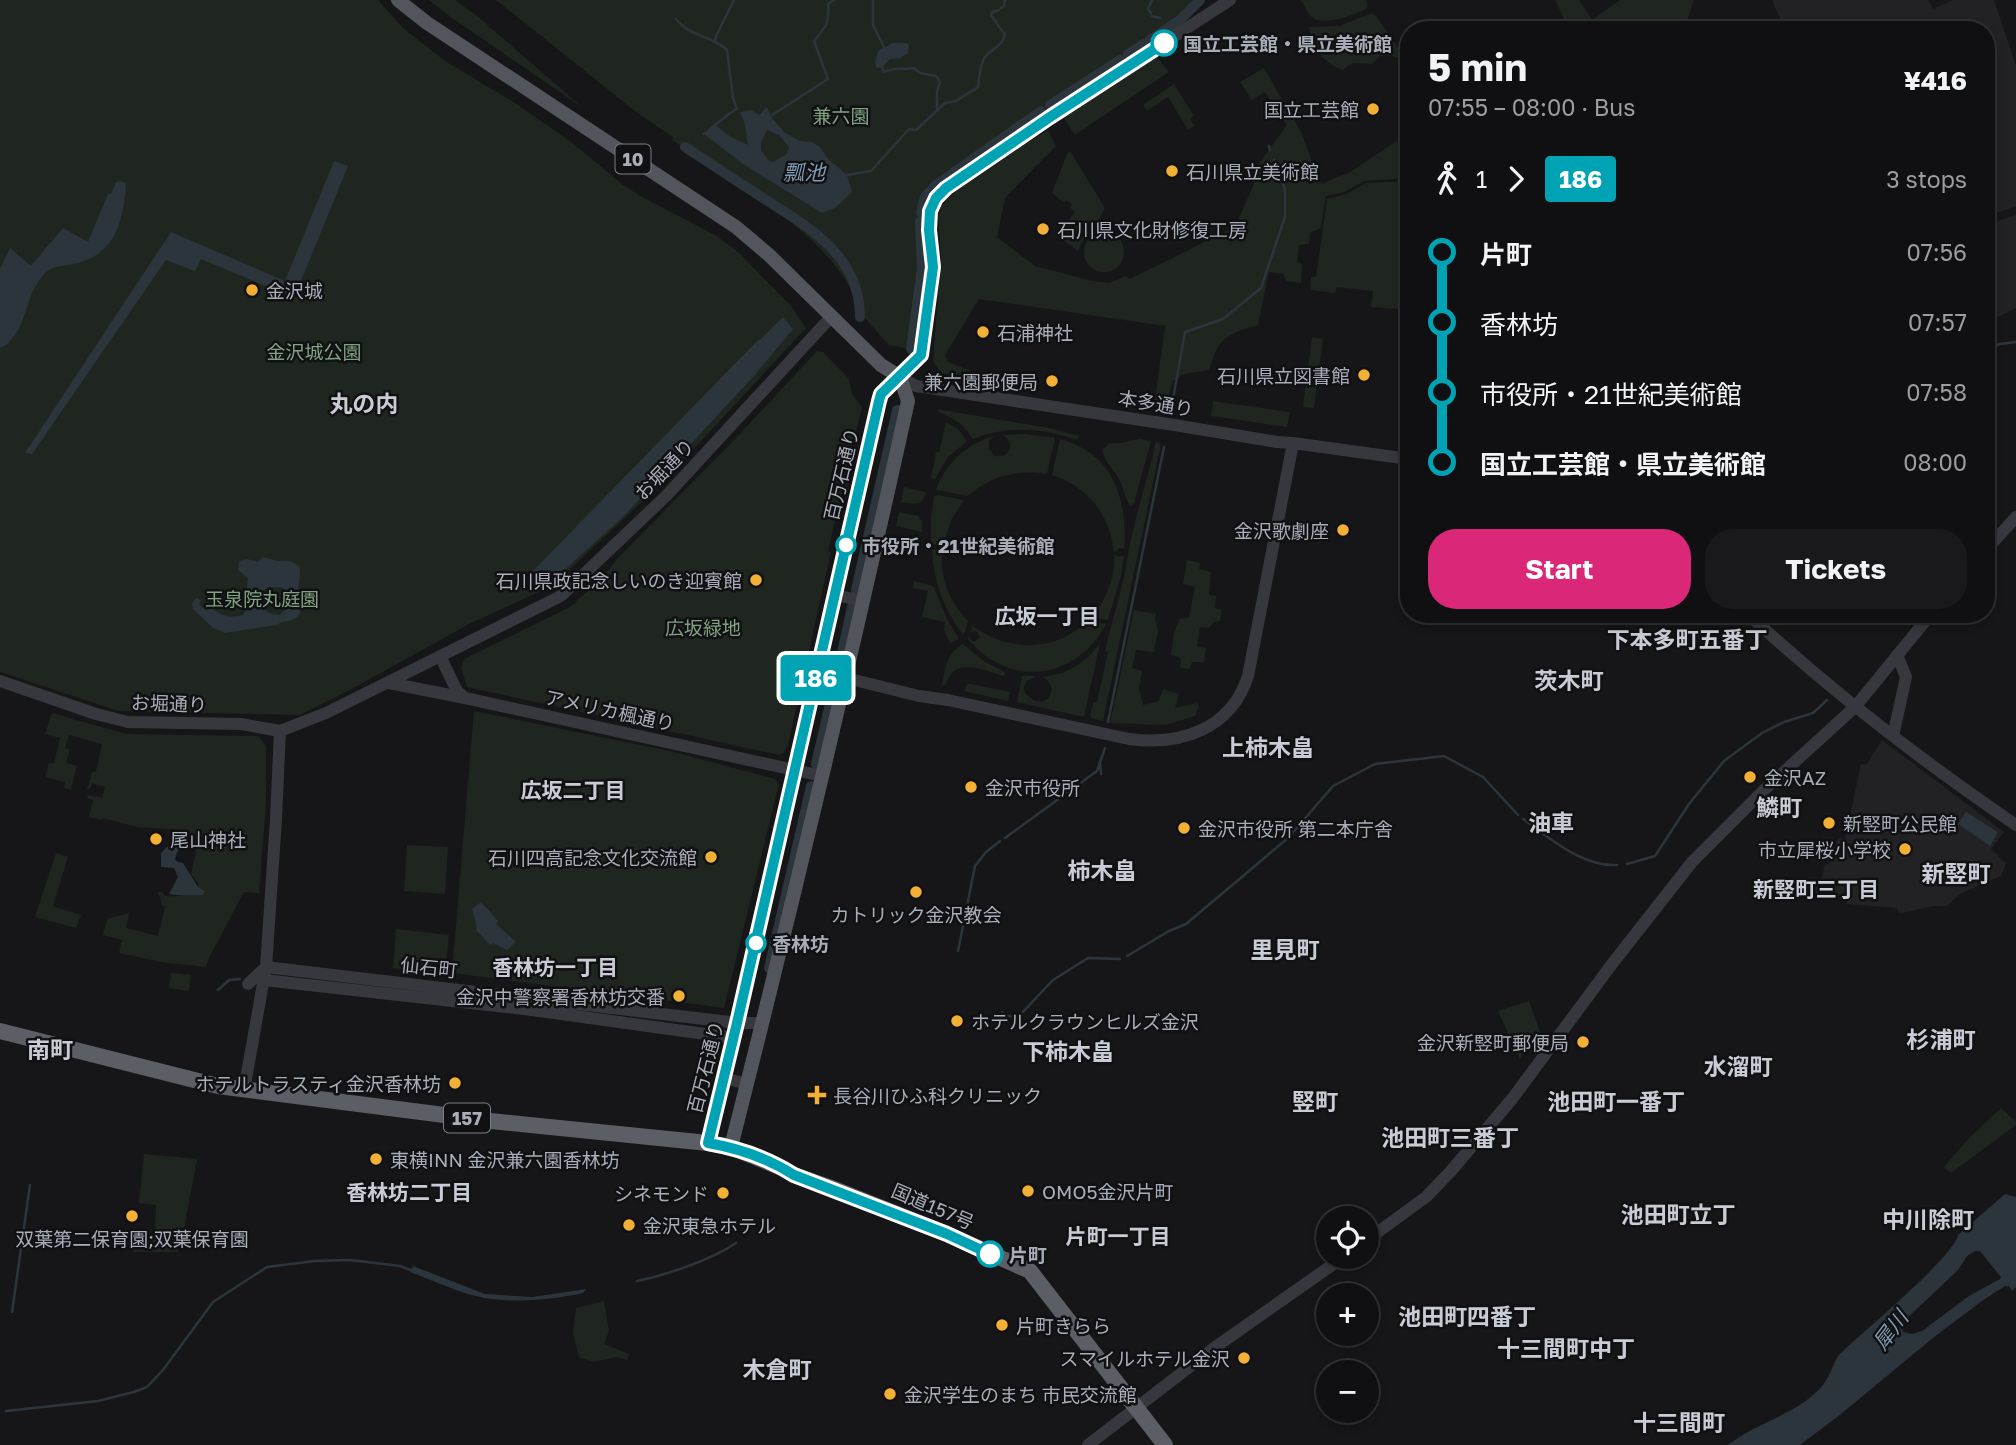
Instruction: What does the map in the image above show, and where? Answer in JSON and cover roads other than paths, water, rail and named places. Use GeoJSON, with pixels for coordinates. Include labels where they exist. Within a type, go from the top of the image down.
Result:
{"type":"FeatureCollection","features":[{"type":"Feature","properties":{"kind":"highway","name":"157"},"geometry":{"type":"LineString","coordinates":[[0,1031],[218,1086],[491,1121],[708,1143]]}},
{"type":"Feature","properties":{"kind":"highway","name":"百万石通り"},"geometry":{"type":"LineString","coordinates":[[708,1143],[731,1147]]}},
{"type":"Feature","properties":{"kind":"highway","name":"国道157号"},"geometry":{"type":"LineString","coordinates":[[731,1147],[784,1168],[794,1175],[947,1234],[1030,1271],[1165,1445]]}},
{"type":"Feature","properties":{"kind":"main road","name":"10"},"geometry":{"type":"LineString","coordinates":[[398,0],[427,23],[736,227],[769,255],[881,365],[900,377]]}},
{"type":"Feature","properties":{"kind":"main road","name":"百万石通り"},"geometry":{"type":"LineString","coordinates":[[708,1143],[881,394],[900,377]]}},
{"type":"Feature","properties":{"kind":"main road"},"geometry":{"type":"LineString","coordinates":[[731,1147],[822,776],[908,401],[900,377]]}},
{"type":"Feature","properties":{"kind":"street","name":"百万石通り"},"geometry":{"type":"LineString","coordinates":[[900,377],[921,355],[933,267],[930,211],[936,198],[946,188],[1050,117],[1229,0]]}},
{"type":"Feature","properties":{"kind":"street","name":"お堀通り"},"geometry":{"type":"LineString","coordinates":[[0,681],[96,714],[128,722],[241,724],[280,731],[326,713],[552,601],[575,584],[667,495],[831,317]]}},
{"type":"Feature","properties":{"kind":"street","name":"本多通り"},"geometry":{"type":"LineString","coordinates":[[900,377],[916,386],[1277,442],[1400,458]]}},
{"type":"Feature","properties":{"kind":"street"},"geometry":{"type":"LineString","coordinates":[[818,671],[919,696],[1129,739],[1170,739],[1210,726],[1230,711],[1248,676],[1293,443]]}},
{"type":"Feature","properties":{"kind":"street"},"geometry":{"type":"LineString","coordinates":[[1995,540],[2016,517]]}},
{"type":"Feature","properties":{"kind":"street"},"geometry":{"type":"LineString","coordinates":[[835,595],[863,601]]}},
{"type":"Feature","properties":{"kind":"street"},"geometry":{"type":"LineString","coordinates":[[1758,623],[1855,707],[2016,825]]}},
{"type":"Feature","properties":{"kind":"street"},"geometry":{"type":"LineString","coordinates":[[1379,1231],[1426,1197],[1451,1171],[1512,1099],[1692,862],[1765,789],[1855,707],[1924,623]]}},
{"type":"Feature","properties":{"kind":"street"},"geometry":{"type":"LineString","coordinates":[[1893,736],[1906,677],[1897,655]]}},
{"type":"Feature","properties":{"kind":"street"},"geometry":{"type":"LineString","coordinates":[[440,656],[457,691],[465,698]]}},
{"type":"Feature","properties":{"kind":"street","name":"アメリカ楓通り"},"geometry":{"type":"LineString","coordinates":[[389,683],[822,776]]}},
{"type":"Feature","properties":{"kind":"street"},"geometry":{"type":"LineString","coordinates":[[244,1090],[265,973],[280,731]]}},
{"type":"Feature","properties":{"kind":"street"},"geometry":{"type":"LineString","coordinates":[[248,984],[265,973]]}},
{"type":"Feature","properties":{"kind":"street","name":"仙石町"},"geometry":{"type":"LineString","coordinates":[[265,973],[408,990],[737,1023],[762,1023]]}},
{"type":"Feature","properties":{"kind":"street","name":"仙石町"},"geometry":{"type":"LineString","coordinates":[[408,990],[734,1038]]}},
{"type":"Feature","properties":{"kind":"street"},"geometry":{"type":"LineString","coordinates":[[724,1079],[747,1084]]}},
{"type":"Feature","properties":{"kind":"street"},"geometry":{"type":"LineString","coordinates":[[1088,1445],[1214,1348],[1326,1269]]}},
{"type":"Feature","properties":{"kind":"water"},"geometry":{"type":"Polygon","coordinates":[[[893,43],[907,43],[908,53],[900,58],[890,59],[877,68],[875,63],[878,51],[893,43]]]}},
{"type":"Feature","properties":{"kind":"water","name":"瓢池"},"geometry":{"type":"Polygon","coordinates":[[[767,107],[771,117],[784,132],[800,141],[812,142],[820,147],[827,158],[847,175],[852,192],[835,208],[822,213],[743,164],[704,134],[715,125],[748,145],[740,112],[752,110],[759,115],[767,107]],[[767,130],[761,143],[761,150],[768,160],[773,162],[787,154],[789,147],[779,135],[767,130]]]}},
{"type":"Feature","properties":{"kind":"water"},"geometry":{"type":"Polygon","coordinates":[[[334,161],[348,166],[294,298],[201,259],[195,271],[166,260],[32,454],[25,453],[171,232],[285,281],[334,161]]]}},
{"type":"Feature","properties":{"kind":"water"},"geometry":{"type":"Polygon","coordinates":[[[120,181],[126,185],[122,212],[108,245],[88,260],[48,270],[33,292],[19,329],[8,343],[0,348],[0,269],[10,248],[31,266],[63,228],[88,242],[108,194],[111,194],[116,182],[120,181]]]}},
{"type":"Feature","properties":{"kind":"water"},"geometry":{"type":"Polygon","coordinates":[[[783,317],[793,329],[753,377],[623,517],[550,583],[543,586],[531,573],[783,317]]]}},
{"type":"Feature","properties":{"kind":"water"},"geometry":{"type":"Polygon","coordinates":[[[263,557],[290,561],[299,566],[298,594],[301,608],[296,618],[277,625],[225,633],[213,628],[193,609],[192,604],[198,598],[201,601],[199,605],[207,611],[210,607],[225,616],[243,615],[246,609],[248,578],[238,570],[239,561],[247,559],[258,562],[263,557]],[[270,587],[259,592],[259,602],[264,609],[280,615],[287,607],[289,593],[281,587],[270,587]]]}},
{"type":"Feature","properties":{"kind":"water"},"geometry":{"type":"Polygon","coordinates":[[[1966,812],[1998,832],[1990,846],[1958,824],[1966,812]]]}},
{"type":"Feature","properties":{"kind":"water"},"geometry":{"type":"Polygon","coordinates":[[[184,833],[175,860],[183,863],[198,887],[205,891],[203,895],[169,894],[178,877],[174,868],[161,867],[161,853],[184,833]]]}},
{"type":"Feature","properties":{"kind":"water"},"geometry":{"type":"Polygon","coordinates":[[[481,902],[498,921],[496,924],[516,942],[507,950],[493,943],[490,945],[476,930],[472,909],[481,902]]]}},
{"type":"Feature","properties":{"kind":"water","name":"犀川"},"geometry":{"type":"Polygon","coordinates":[[[2005,1194],[2016,1197],[2016,1287],[2012,1291],[2009,1286],[2005,1286],[1982,1301],[1800,1445],[1727,1445],[1812,1396],[1827,1379],[1839,1355],[1924,1277],[1952,1246],[1958,1235],[2005,1194]],[[1980,1251],[1967,1256],[1958,1270],[1905,1320],[1903,1332],[1912,1334],[1922,1331],[1969,1296],[2000,1279],[1980,1251]]]}},
{"type":"Feature","properties":{"kind":"water"},"geometry":{"type":"Polygon","coordinates":[[[413,1266],[485,1294],[532,1297],[586,1289],[583,1293],[546,1299],[484,1298],[410,1272],[413,1266]]]}},
{"type":"Feature","properties":{"kind":"waterway"},"geometry":{"type":"LineString","coordinates":[[715,41],[734,0]]}},
{"type":"Feature","properties":{"kind":"waterway"},"geometry":{"type":"LineString","coordinates":[[772,115],[828,79],[814,41],[826,25],[828,4],[834,0]]}},
{"type":"Feature","properties":{"kind":"waterway"},"geometry":{"type":"LineString","coordinates":[[873,0],[873,25],[884,47]]}},
{"type":"Feature","properties":{"kind":"waterway"},"geometry":{"type":"LineString","coordinates":[[1001,8],[1005,0]]}},
{"type":"Feature","properties":{"kind":"waterway"},"geometry":{"type":"LineString","coordinates":[[1151,13],[1148,9],[1152,0]]}},
{"type":"Feature","properties":{"kind":"waterway"},"geometry":{"type":"LineString","coordinates":[[1150,40],[1180,20],[1200,0]]}},
{"type":"Feature","properties":{"kind":"waterway"},"geometry":{"type":"LineString","coordinates":[[847,175],[871,171],[909,129],[916,130],[945,103],[956,101],[978,87],[983,60],[1001,43],[1005,35],[991,15],[999,10]]}},
{"type":"Feature","properties":{"kind":"waterway"},"geometry":{"type":"LineString","coordinates":[[1152,16],[1160,18]]}},
{"type":"Feature","properties":{"kind":"waterway"},"geometry":{"type":"LineString","coordinates":[[676,19],[687,29],[727,50],[733,98],[737,109],[704,134]]}},
{"type":"Feature","properties":{"kind":"waterway"},"geometry":{"type":"LineString","coordinates":[[1128,54],[1144,44]]}},
{"type":"Feature","properties":{"kind":"waterway"},"geometry":{"type":"LineString","coordinates":[[1050,105],[1120,60]]}},
{"type":"Feature","properties":{"kind":"waterway"},"geometry":{"type":"LineString","coordinates":[[882,67],[884,72],[914,68],[920,73],[936,76],[940,82],[937,109]]}},
{"type":"Feature","properties":{"kind":"waterway"},"geometry":{"type":"LineString","coordinates":[[921,213],[925,197],[936,185],[1041,111]]}},
{"type":"Feature","properties":{"kind":"waterway"},"geometry":{"type":"LineString","coordinates":[[1269,146],[1270,150]]}},
{"type":"Feature","properties":{"kind":"waterway"},"geometry":{"type":"LineString","coordinates":[[685,147],[797,220],[828,245],[851,276],[858,295],[860,317]]}},
{"type":"Feature","properties":{"kind":"waterway"},"geometry":{"type":"LineString","coordinates":[[1171,410],[1185,332],[1223,319],[1261,288],[1285,217],[1285,189],[1274,160]]}},
{"type":"Feature","properties":{"kind":"waterway"},"geometry":{"type":"LineString","coordinates":[[911,349],[922,268],[920,222]]}},
{"type":"Feature","properties":{"kind":"waterway"},"geometry":{"type":"LineString","coordinates":[[1995,345],[2016,342]]}},
{"type":"Feature","properties":{"kind":"waterway"},"geometry":{"type":"LineString","coordinates":[[856,590],[897,410]]}},
{"type":"Feature","properties":{"kind":"waterway"},"geometry":{"type":"LineString","coordinates":[[1108,722],[1164,447]]}},
{"type":"Feature","properties":{"kind":"waterway"},"geometry":{"type":"LineString","coordinates":[[841,657],[852,607]]}},
{"type":"Feature","properties":{"kind":"waterway"},"geometry":{"type":"LineString","coordinates":[[816,764],[833,691]]}},
{"type":"Feature","properties":{"kind":"waterway"},"geometry":{"type":"LineString","coordinates":[[1627,864],[1655,856],[1689,804],[1724,761],[1762,733],[1784,722],[1813,713],[1827,700]]}},
{"type":"Feature","properties":{"kind":"waterway"},"geometry":{"type":"LineString","coordinates":[[1005,838],[1097,771],[1105,748]]}},
{"type":"Feature","properties":{"kind":"waterway"},"geometry":{"type":"LineString","coordinates":[[1127,956],[1186,924],[1288,838],[1333,786],[1375,764],[1444,756],[1483,777],[1518,815]]}},
{"type":"Feature","properties":{"kind":"waterway"},"geometry":{"type":"LineString","coordinates":[[1100,762],[1101,774]]}},
{"type":"Feature","properties":{"kind":"waterway"},"geometry":{"type":"LineString","coordinates":[[769,968],[811,786]]}},
{"type":"Feature","properties":{"kind":"waterway"},"geometry":{"type":"LineString","coordinates":[[1523,819],[1579,856],[1617,865]]}},
{"type":"Feature","properties":{"kind":"waterway"},"geometry":{"type":"LineString","coordinates":[[958,951],[975,866],[986,852],[1000,841]]}},
{"type":"Feature","properties":{"kind":"waterway"},"geometry":{"type":"LineString","coordinates":[[1002,1012],[1008,1016],[1019,1016],[1053,980],[1088,958],[1120,959]]}},
{"type":"Feature","properties":{"kind":"waterway"},"geometry":{"type":"LineString","coordinates":[[218,990],[229,980],[240,979]]}},
{"type":"Feature","properties":{"kind":"waterway"},"geometry":{"type":"LineString","coordinates":[[12,1312],[30,1185]]}},
{"type":"Feature","properties":{"kind":"waterway"},"geometry":{"type":"LineString","coordinates":[[637,1281],[688,1266],[736,1243]]}},
{"type":"Feature","properties":{"kind":"waterway"},"geometry":{"type":"LineString","coordinates":[[6,1411],[98,1401],[147,1387],[163,1370],[213,1302],[267,1267],[350,1260],[400,1266],[413,1271]]}},
{"type":"Feature","properties":{"kind":"place","name":"国立工芸館・県立美術館"},"geometry":{"type":"Point","coordinates":[1164,43]}},
{"type":"Feature","properties":{"kind":"place","name":"国立工芸館"},"geometry":{"type":"Point","coordinates":[1373,109]}},
{"type":"Feature","properties":{"kind":"place","name":"石川県立美術館"},"geometry":{"type":"Point","coordinates":[1172,171]}},
{"type":"Feature","properties":{"kind":"place","name":"石川県文化財修復工房"},"geometry":{"type":"Point","coordinates":[1043,229]}},
{"type":"Feature","properties":{"kind":"place","name":"金沢城"},"geometry":{"type":"Point","coordinates":[252,290]}},
{"type":"Feature","properties":{"kind":"place","name":"石浦神社"},"geometry":{"type":"Point","coordinates":[983,332]}},
{"type":"Feature","properties":{"kind":"place","name":"石川県立図書館"},"geometry":{"type":"Point","coordinates":[1364,375]}},
{"type":"Feature","properties":{"kind":"place","name":"兼六園郵便局"},"geometry":{"type":"Point","coordinates":[1052,381]}},
{"type":"Feature","properties":{"kind":"place","name":"金沢歌劇座"},"geometry":{"type":"Point","coordinates":[1343,530]}},
{"type":"Feature","properties":{"kind":"place","name":"市役所・21世紀美術館"},"geometry":{"type":"Point","coordinates":[846,545]}},
{"type":"Feature","properties":{"kind":"place","name":"石川県政記念しいのき迎賓館"},"geometry":{"type":"Point","coordinates":[756,580]}},
{"type":"Feature","properties":{"kind":"place","name":"金沢AZ"},"geometry":{"type":"Point","coordinates":[1750,777]}},
{"type":"Feature","properties":{"kind":"place","name":"金沢市役所"},"geometry":{"type":"Point","coordinates":[971,787]}},
{"type":"Feature","properties":{"kind":"place","name":"新竪町公民館"},"geometry":{"type":"Point","coordinates":[1829,823]}},
{"type":"Feature","properties":{"kind":"place","name":"金沢市役所 第二本庁舎"},"geometry":{"type":"Point","coordinates":[1184,828]}},
{"type":"Feature","properties":{"kind":"place","name":"尾山神社"},"geometry":{"type":"Point","coordinates":[156,839]}},
{"type":"Feature","properties":{"kind":"place","name":"市立犀桜小学校"},"geometry":{"type":"Point","coordinates":[1905,849]}},
{"type":"Feature","properties":{"kind":"place","name":"石川四高記念文化交流館"},"geometry":{"type":"Point","coordinates":[711,857]}},
{"type":"Feature","properties":{"kind":"place","name":"カトリック金沢教会"},"geometry":{"type":"Point","coordinates":[916,892]}},
{"type":"Feature","properties":{"kind":"place","name":"香林坊"},"geometry":{"type":"Point","coordinates":[756,943]}},
{"type":"Feature","properties":{"kind":"place","name":"金沢中警察署香林坊交番"},"geometry":{"type":"Point","coordinates":[679,996]}},
{"type":"Feature","properties":{"kind":"place","name":"ホテルクラウンヒルズ金沢"},"geometry":{"type":"Point","coordinates":[957,1021]}},
{"type":"Feature","properties":{"kind":"place","name":"金沢新竪町郵便局"},"geometry":{"type":"Point","coordinates":[1583,1042]}},
{"type":"Feature","properties":{"kind":"place","name":"ホテルトラスティ金沢香林坊"},"geometry":{"type":"Point","coordinates":[455,1083]}},
{"type":"Feature","properties":{"kind":"place","name":"長谷川ひふ科クリニック"},"geometry":{"type":"Point","coordinates":[817,1095]}},
{"type":"Feature","properties":{"kind":"place","name":"東横INN 金沢兼六園香林坊"},"geometry":{"type":"Point","coordinates":[376,1159]}},
{"type":"Feature","properties":{"kind":"place","name":"OMO5金沢片町"},"geometry":{"type":"Point","coordinates":[1028,1191]}},
{"type":"Feature","properties":{"kind":"place","name":"シネモンド"},"geometry":{"type":"Point","coordinates":[723,1193]}},
{"type":"Feature","properties":{"kind":"place","name":"双葉第二保育園;双葉保育園"},"geometry":{"type":"Point","coordinates":[132,1216]}},
{"type":"Feature","properties":{"kind":"place","name":"金沢東急ホテル"},"geometry":{"type":"Point","coordinates":[629,1225]}},
{"type":"Feature","properties":{"kind":"place","name":"片町"},"geometry":{"type":"Point","coordinates":[990,1254]}},
{"type":"Feature","properties":{"kind":"place","name":"片町きらら"},"geometry":{"type":"Point","coordinates":[1002,1325]}},
{"type":"Feature","properties":{"kind":"place","name":"スマイルホテル金沢"},"geometry":{"type":"Point","coordinates":[1244,1358]}},
{"type":"Feature","properties":{"kind":"place","name":"金沢学生のまち 市民交流館"},"geometry":{"type":"Point","coordinates":[890,1394]}},
{"type":"Feature","properties":{"kind":"district","name":"丸の内"},"geometry":{"type":"Point","coordinates":[364,403]}},
{"type":"Feature","properties":{"kind":"district","name":"広坂一丁目"},"geometry":{"type":"Point","coordinates":[1047,616]}},
{"type":"Feature","properties":{"kind":"district","name":"下本多町五番丁"},"geometry":{"type":"Point","coordinates":[1687,639]}},
{"type":"Feature","properties":{"kind":"district","name":"茨木町"},"geometry":{"type":"Point","coordinates":[1569,680]}},
{"type":"Feature","properties":{"kind":"district","name":"上柿木畠"},"geometry":{"type":"Point","coordinates":[1268,747]}},
{"type":"Feature","properties":{"kind":"district","name":"広坂二丁目"},"geometry":{"type":"Point","coordinates":[573,790]}},
{"type":"Feature","properties":{"kind":"district","name":"鱗町"},"geometry":{"type":"Point","coordinates":[1779,807]}},
{"type":"Feature","properties":{"kind":"district","name":"油車"},"geometry":{"type":"Point","coordinates":[1551,822]}},
{"type":"Feature","properties":{"kind":"district","name":"柿木畠"},"geometry":{"type":"Point","coordinates":[1102,870]}},
{"type":"Feature","properties":{"kind":"district","name":"新竪町"},"geometry":{"type":"Point","coordinates":[1956,873]}},
{"type":"Feature","properties":{"kind":"district","name":"新竪町三丁目"},"geometry":{"type":"Point","coordinates":[1816,889]}},
{"type":"Feature","properties":{"kind":"district","name":"里見町"},"geometry":{"type":"Point","coordinates":[1285,949]}},
{"type":"Feature","properties":{"kind":"district","name":"香林坊一丁目"},"geometry":{"type":"Point","coordinates":[555,967]}},
{"type":"Feature","properties":{"kind":"district","name":"杉浦町"},"geometry":{"type":"Point","coordinates":[1941,1039]}},
{"type":"Feature","properties":{"kind":"district","name":"南町"},"geometry":{"type":"Point","coordinates":[50,1049]}},
{"type":"Feature","properties":{"kind":"district","name":"下柿木畠"},"geometry":{"type":"Point","coordinates":[1068,1051]}},
{"type":"Feature","properties":{"kind":"district","name":"水溜町"},"geometry":{"type":"Point","coordinates":[1738,1066]}},
{"type":"Feature","properties":{"kind":"district","name":"竪町"},"geometry":{"type":"Point","coordinates":[1315,1101]}},
{"type":"Feature","properties":{"kind":"district","name":"池田町一番丁"},"geometry":{"type":"Point","coordinates":[1616,1101]}},
{"type":"Feature","properties":{"kind":"district","name":"池田町三番丁"},"geometry":{"type":"Point","coordinates":[1450,1137]}},
{"type":"Feature","properties":{"kind":"district","name":"香林坊二丁目"},"geometry":{"type":"Point","coordinates":[409,1192]}},
{"type":"Feature","properties":{"kind":"district","name":"池田町立丁"},"geometry":{"type":"Point","coordinates":[1678,1214]}},
{"type":"Feature","properties":{"kind":"district","name":"中川除町"},"geometry":{"type":"Point","coordinates":[1928,1219]}},
{"type":"Feature","properties":{"kind":"district","name":"片町一丁目"},"geometry":{"type":"Point","coordinates":[1118,1236]}},
{"type":"Feature","properties":{"kind":"district","name":"池田町四番丁"},"geometry":{"type":"Point","coordinates":[1467,1316]}},
{"type":"Feature","properties":{"kind":"district","name":"十三間町中丁"},"geometry":{"type":"Point","coordinates":[1566,1348]}},
{"type":"Feature","properties":{"kind":"district","name":"木倉町"},"geometry":{"type":"Point","coordinates":[777,1369]}},
{"type":"Feature","properties":{"kind":"district","name":"十三間町"},"geometry":{"type":"Point","coordinates":[1679,1422]}},
{"type":"Feature","properties":{"kind":"park label","name":"兼六園"},"geometry":{"type":"Point","coordinates":[841,115]}},
{"type":"Feature","properties":{"kind":"park label","name":"金沢城公園"},"geometry":{"type":"Point","coordinates":[314,351]}},
{"type":"Feature","properties":{"kind":"park label","name":"玉泉院丸庭園"},"geometry":{"type":"Point","coordinates":[262,598]}},
{"type":"Feature","properties":{"kind":"park label","name":"広坂緑地"},"geometry":{"type":"Point","coordinates":[703,627]}}]}
